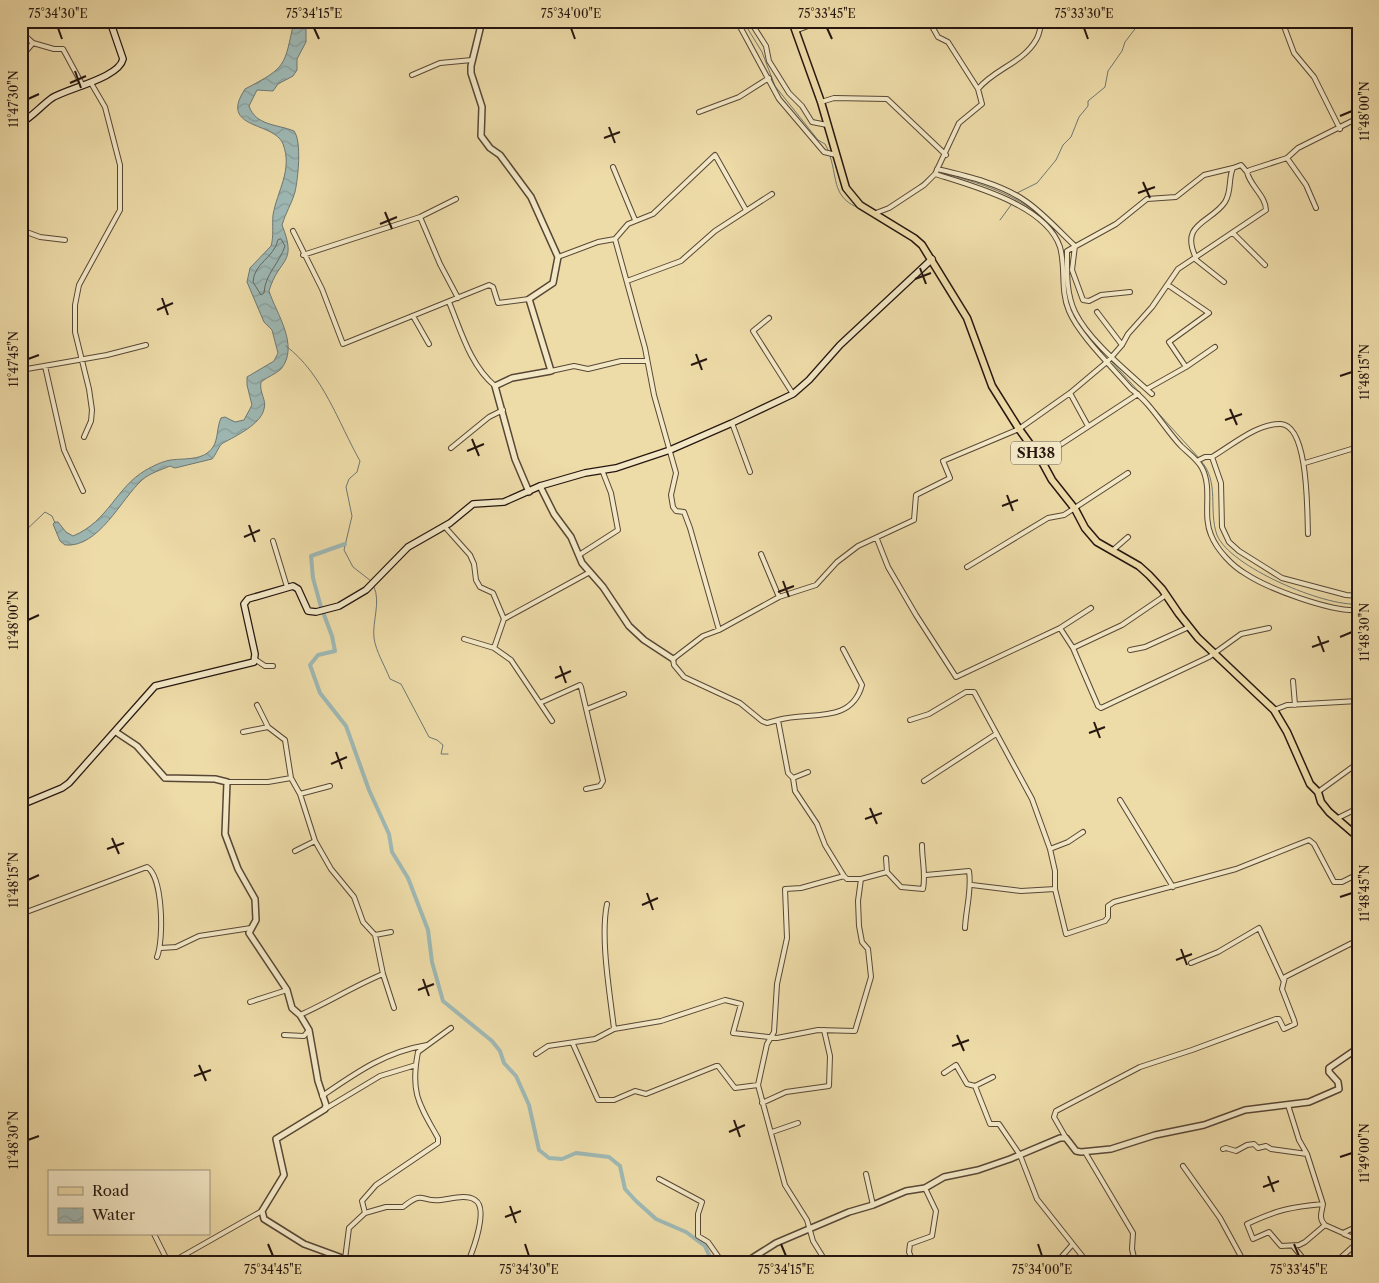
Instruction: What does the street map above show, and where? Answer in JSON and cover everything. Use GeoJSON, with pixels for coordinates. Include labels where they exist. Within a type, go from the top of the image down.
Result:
{"type":"FeatureCollection","features":[{"type":"Feature","properties":{"kind":"main road"},"geometry":{"type":"LineString","coordinates":[[21,123],[51,99],[91,83],[122,62],[123,59],[110,21]]}},
{"type":"Feature","properties":{"kind":"main road","name":"SH38"},"geometry":{"type":"LineString","coordinates":[[792,21],[821,102],[842,176],[851,197],[860,205],[876,213],[914,238],[932,259],[967,318],[992,386],[1019,430],[1040,458],[1052,480],[1074,509],[1085,528],[1097,542],[1139,566],[1156,582],[1189,627],[1212,653],[1274,710],[1297,751],[1310,784],[1318,792],[1321,802],[1336,819],[1358,837]]}},
{"type":"Feature","properties":{"kind":"main road"},"geometry":{"type":"LineString","coordinates":[[21,805],[62,788],[69,783],[155,686],[256,660],[244,604],[246,601],[286,587],[296,587],[306,609],[311,612],[339,606],[372,584],[408,547],[445,527],[473,504],[504,502],[540,486],[616,468],[670,450],[732,424],[793,394],[809,380],[840,345],[932,259]]}},
{"type":"Feature","properties":{"kind":"street"},"geometry":{"type":"LineString","coordinates":[[293,231],[303,256],[322,289],[343,344],[489,285],[493,287],[498,303],[529,299],[553,284],[558,257],[532,197],[500,155],[490,148],[480,136],[482,106],[471,73],[472,60],[482,21]]}},
{"type":"Feature","properties":{"kind":"street"},"geometry":{"type":"LineString","coordinates":[[737,21],[769,78],[778,99],[824,152],[836,156]]}},
{"type":"Feature","properties":{"kind":"street"},"geometry":{"type":"LineString","coordinates":[[750,21],[766,46],[769,61],[789,93],[802,106],[812,122],[827,125]]}},
{"type":"Feature","properties":{"kind":"street"},"geometry":{"type":"LineString","coordinates":[[795,32],[821,21]]}},
{"type":"Feature","properties":{"kind":"street"},"geometry":{"type":"LineString","coordinates":[[876,213],[889,208],[914,193],[935,174],[946,155],[959,123],[982,104],[978,89],[948,42],[938,38],[929,21]]}},
{"type":"Feature","properties":{"kind":"street"},"geometry":{"type":"LineString","coordinates":[[978,89],[985,80],[1028,50],[1036,41],[1042,21]]}},
{"type":"Feature","properties":{"kind":"street"},"geometry":{"type":"LineString","coordinates":[[1282,21],[1294,53],[1314,77],[1340,129]]}},
{"type":"Feature","properties":{"kind":"street"},"geometry":{"type":"LineString","coordinates":[[21,32],[33,43],[65,50],[83,86]]}},
{"type":"Feature","properties":{"kind":"street"},"geometry":{"type":"LineString","coordinates":[[21,57],[33,43]]}},
{"type":"Feature","properties":{"kind":"street"},"geometry":{"type":"LineString","coordinates":[[412,75],[440,63],[472,60]]}},
{"type":"Feature","properties":{"kind":"street"},"geometry":{"type":"LineString","coordinates":[[699,112],[738,97],[769,78]]}},
{"type":"Feature","properties":{"kind":"street"},"geometry":{"type":"LineString","coordinates":[[84,437],[91,420],[92,410],[89,389],[75,332],[75,305],[79,285],[120,210],[120,165],[105,106],[91,83]]}},
{"type":"Feature","properties":{"kind":"street"},"geometry":{"type":"LineString","coordinates":[[821,102],[834,98],[878,97],[887,99],[946,155]]}},
{"type":"Feature","properties":{"kind":"street"},"geometry":{"type":"LineString","coordinates":[[1247,172],[1255,167],[1287,158],[1307,143],[1340,129],[1358,118]]}},
{"type":"Feature","properties":{"kind":"street"},"geometry":{"type":"LineString","coordinates":[[558,257],[598,242],[615,239],[628,224],[653,214],[715,155],[746,210]]}},
{"type":"Feature","properties":{"kind":"street"},"geometry":{"type":"LineString","coordinates":[[1287,158],[1306,185],[1316,208]]}},
{"type":"Feature","properties":{"kind":"street"},"geometry":{"type":"LineString","coordinates":[[673,659],[703,636],[719,630],[779,597],[816,585],[837,562],[858,546],[877,539],[914,520],[916,495],[950,478],[943,461],[1019,430],[1070,393],[1108,361],[1111,356],[1122,345],[1128,334],[1152,308],[1178,269],[1266,210],[1265,204],[1241,165],[1204,175],[1176,197],[1147,199],[1116,224],[1067,251],[1070,297],[1080,319],[1111,356],[1152,394]]}},
{"type":"Feature","properties":{"kind":"street"},"geometry":{"type":"LineString","coordinates":[[613,167],[635,220]]}},
{"type":"Feature","properties":{"kind":"street"},"geometry":{"type":"LineString","coordinates":[[1224,282],[1204,268],[1196,258],[1191,241],[1192,232],[1225,201],[1229,191],[1230,175],[1233,168]]}},
{"type":"Feature","properties":{"kind":"street"},"geometry":{"type":"LineString","coordinates":[[937,169],[968,177],[1025,201],[1048,219],[1075,246]]}},
{"type":"Feature","properties":{"kind":"street"},"geometry":{"type":"LineString","coordinates":[[935,174],[986,191],[1016,204],[1043,222],[1060,247],[1064,298],[1070,314],[1180,446],[1198,461],[1205,476],[1210,534],[1233,565],[1247,575],[1277,589],[1315,602],[1358,610]]}},
{"type":"Feature","properties":{"kind":"street"},"geometry":{"type":"LineString","coordinates":[[627,281],[681,261],[715,231],[772,194]]}},
{"type":"Feature","properties":{"kind":"street"},"geometry":{"type":"LineString","coordinates":[[303,256],[420,217],[456,199]]}},
{"type":"Feature","properties":{"kind":"street"},"geometry":{"type":"LineString","coordinates":[[420,217],[440,264],[458,298]]}},
{"type":"Feature","properties":{"kind":"street"},"geometry":{"type":"LineString","coordinates":[[21,230],[40,237],[65,240]]}},
{"type":"Feature","properties":{"kind":"street"},"geometry":{"type":"LineString","coordinates":[[1232,233],[1265,265]]}},
{"type":"Feature","properties":{"kind":"street"},"geometry":{"type":"LineString","coordinates":[[615,239],[647,360],[654,395],[676,473],[672,495],[673,507],[676,511],[684,512],[690,528],[719,630]]}},
{"type":"Feature","properties":{"kind":"street"},"geometry":{"type":"LineString","coordinates":[[1075,246],[1072,270],[1083,300],[1088,301],[1101,295],[1130,292]]}},
{"type":"Feature","properties":{"kind":"street"},"geometry":{"type":"LineString","coordinates":[[1168,285],[1209,313],[1170,342],[1186,367]]}},
{"type":"Feature","properties":{"kind":"street"},"geometry":{"type":"LineString","coordinates":[[529,299],[551,371]]}},
{"type":"Feature","properties":{"kind":"street"},"geometry":{"type":"LineString","coordinates":[[449,302],[466,346],[489,382],[494,386],[515,459],[529,492]]}},
{"type":"Feature","properties":{"kind":"street"},"geometry":{"type":"LineString","coordinates":[[1097,312],[1122,345]]}},
{"type":"Feature","properties":{"kind":"street"},"geometry":{"type":"LineString","coordinates":[[413,316],[428,344]]}},
{"type":"Feature","properties":{"kind":"street"},"geometry":{"type":"LineString","coordinates":[[769,318],[753,331],[793,394]]}},
{"type":"Feature","properties":{"kind":"street"},"geometry":{"type":"LineString","coordinates":[[21,370],[81,360],[146,345]]}},
{"type":"Feature","properties":{"kind":"street"},"geometry":{"type":"LineString","coordinates":[[1147,389],[1186,367],[1215,347]]}},
{"type":"Feature","properties":{"kind":"street"},"geometry":{"type":"LineString","coordinates":[[494,386],[512,378],[574,366],[588,368],[621,361],[647,360]]}},
{"type":"Feature","properties":{"kind":"street"},"geometry":{"type":"LineString","coordinates":[[45,366],[64,450],[83,491]]}},
{"type":"Feature","properties":{"kind":"street"},"geometry":{"type":"LineString","coordinates":[[1070,393],[1088,426]]}},
{"type":"Feature","properties":{"kind":"street"},"geometry":{"type":"LineString","coordinates":[[1040,458],[1138,394]]}},
{"type":"Feature","properties":{"kind":"street"},"geometry":{"type":"LineString","coordinates":[[451,448],[489,417],[502,410]]}},
{"type":"Feature","properties":{"kind":"street"},"geometry":{"type":"LineString","coordinates":[[732,424],[750,472]]}},
{"type":"Feature","properties":{"kind":"street"},"geometry":{"type":"LineString","coordinates":[[1198,461],[1205,457],[1212,457],[1260,429],[1280,424],[1288,426],[1293,431],[1305,463],[1308,534]]}},
{"type":"Feature","properties":{"kind":"street"},"geometry":{"type":"LineString","coordinates":[[1305,463],[1358,448]]}},
{"type":"Feature","properties":{"kind":"street"},"geometry":{"type":"LineString","coordinates":[[1212,457],[1221,483],[1222,527],[1233,545],[1282,578],[1346,595],[1358,596]]}},
{"type":"Feature","properties":{"kind":"street"},"geometry":{"type":"LineString","coordinates":[[579,555],[618,530],[612,493],[602,470]]}},
{"type":"Feature","properties":{"kind":"street"},"geometry":{"type":"LineString","coordinates":[[967,566],[1048,518],[1064,515],[1128,473]]}},
{"type":"Feature","properties":{"kind":"street"},"geometry":{"type":"LineString","coordinates":[[540,486],[554,514],[571,537],[579,555],[603,587],[628,626],[644,640],[673,659],[674,665],[684,677],[740,703],[762,721],[767,723],[794,715],[834,714],[845,710],[856,697],[862,685],[843,649]]}},
{"type":"Feature","properties":{"kind":"street"},"geometry":{"type":"LineString","coordinates":[[445,527],[470,555],[474,564],[476,580],[482,588],[493,593],[504,618],[494,648]]}},
{"type":"Feature","properties":{"kind":"street"},"geometry":{"type":"LineString","coordinates":[[1112,551],[1128,537]]}},
{"type":"Feature","properties":{"kind":"street"},"geometry":{"type":"LineString","coordinates":[[877,539],[888,568],[956,676],[1060,628],[1091,608]]}},
{"type":"Feature","properties":{"kind":"street"},"geometry":{"type":"LineString","coordinates":[[273,541],[286,587]]}},
{"type":"Feature","properties":{"kind":"street"},"geometry":{"type":"LineString","coordinates":[[761,554],[779,597]]}},
{"type":"Feature","properties":{"kind":"street"},"geometry":{"type":"LineString","coordinates":[[504,618],[590,572]]}},
{"type":"Feature","properties":{"kind":"street"},"geometry":{"type":"LineString","coordinates":[[1073,648],[1122,625],[1166,595]]}},
{"type":"Feature","properties":{"kind":"street"},"geometry":{"type":"LineString","coordinates":[[1130,650],[1145,647],[1189,627]]}},
{"type":"Feature","properties":{"kind":"street"},"geometry":{"type":"LineString","coordinates":[[1060,628],[1073,648],[1100,708],[1209,657],[1241,634],[1268,628]]}},
{"type":"Feature","properties":{"kind":"street"},"geometry":{"type":"LineString","coordinates":[[464,639],[494,648],[511,660],[542,702],[552,721]]}},
{"type":"Feature","properties":{"kind":"street"},"geometry":{"type":"LineString","coordinates":[[256,660],[265,666],[273,666]]}},
{"type":"Feature","properties":{"kind":"street"},"geometry":{"type":"LineString","coordinates":[[1293,681],[1295,704]]}},
{"type":"Feature","properties":{"kind":"street"},"geometry":{"type":"LineString","coordinates":[[542,702],[580,685],[603,781],[600,786],[586,789]]}},
{"type":"Feature","properties":{"kind":"street"},"geometry":{"type":"LineString","coordinates":[[910,720],[929,714],[966,692],[974,692],[1032,799],[1050,849],[1055,871],[1055,889],[1066,934],[1105,921],[1108,917],[1108,906],[1114,902],[1236,869],[1309,840],[1314,844],[1334,882],[1342,882],[1358,874]]}},
{"type":"Feature","properties":{"kind":"street"},"geometry":{"type":"LineString","coordinates":[[587,709],[624,694]]}},
{"type":"Feature","properties":{"kind":"street"},"geometry":{"type":"LineString","coordinates":[[1274,710],[1295,704],[1358,701]]}},
{"type":"Feature","properties":{"kind":"street"},"geometry":{"type":"LineString","coordinates":[[257,705],[268,726],[285,740],[291,778],[300,794],[315,840],[331,869],[354,897],[363,922],[375,935],[383,974],[394,1008]]}},
{"type":"Feature","properties":{"kind":"street"},"geometry":{"type":"LineString","coordinates":[[778,720],[788,773],[793,778],[795,791],[817,824],[825,845],[844,876],[860,879],[887,872]]}},
{"type":"Feature","properties":{"kind":"street"},"geometry":{"type":"LineString","coordinates":[[242,732],[268,726]]}},
{"type":"Feature","properties":{"kind":"street"},"geometry":{"type":"LineString","coordinates":[[116,732],[137,746],[165,778],[215,779],[227,782],[268,782],[291,778]]}},
{"type":"Feature","properties":{"kind":"street"},"geometry":{"type":"LineString","coordinates":[[924,781],[996,734]]}},
{"type":"Feature","properties":{"kind":"street"},"geometry":{"type":"LineString","coordinates":[[1318,792],[1358,763]]}},
{"type":"Feature","properties":{"kind":"street"},"geometry":{"type":"LineString","coordinates":[[793,778],[808,772]]}},
{"type":"Feature","properties":{"kind":"street"},"geometry":{"type":"LineString","coordinates":[[227,782],[225,834],[238,869],[255,899],[257,916],[249,933],[287,990],[292,1008],[300,1015],[309,1030],[322,1096],[326,1106],[325,1109]]}},
{"type":"Feature","properties":{"kind":"street"},"geometry":{"type":"LineString","coordinates":[[300,794],[330,786]]}},
{"type":"Feature","properties":{"kind":"street"},"geometry":{"type":"LineString","coordinates":[[1120,800],[1174,887]]}},
{"type":"Feature","properties":{"kind":"street"},"geometry":{"type":"LineString","coordinates":[[1336,819],[1358,808]]}},
{"type":"Feature","properties":{"kind":"street"},"geometry":{"type":"LineString","coordinates":[[1050,849],[1068,842],[1083,832]]}},
{"type":"Feature","properties":{"kind":"street"},"geometry":{"type":"LineString","coordinates":[[295,851],[315,840]]}},
{"type":"Feature","properties":{"kind":"street"},"geometry":{"type":"LineString","coordinates":[[886,858],[887,872],[901,887],[923,889],[926,875],[922,861],[922,845]]}},
{"type":"Feature","properties":{"kind":"street"},"geometry":{"type":"LineString","coordinates":[[21,914],[146,867],[152,873],[163,917],[160,948],[157,957]]}},
{"type":"Feature","properties":{"kind":"street"},"geometry":{"type":"LineString","coordinates":[[926,875],[969,871],[972,885],[966,902],[965,928]]}},
{"type":"Feature","properties":{"kind":"street"},"geometry":{"type":"LineString","coordinates":[[826,1262],[813,1242],[810,1230],[785,1185],[758,1085],[770,1038],[774,1032],[777,984],[787,938],[785,889],[801,888],[844,876]]}},
{"type":"Feature","properties":{"kind":"street"},"geometry":{"type":"LineString","coordinates":[[536,1054],[548,1046],[573,1044],[595,1039],[614,1030],[660,1021],[725,1000],[741,1004],[733,1032],[770,1038],[787,1038],[824,1030],[856,1031],[872,977],[868,949],[862,942],[859,926],[858,901],[860,879]]}},
{"type":"Feature","properties":{"kind":"street"},"geometry":{"type":"LineString","coordinates":[[972,885],[1012,890],[1055,889]]}},
{"type":"Feature","properties":{"kind":"street"},"geometry":{"type":"LineString","coordinates":[[607,904],[604,916],[606,956],[614,1030]]}},
{"type":"Feature","properties":{"kind":"street"},"geometry":{"type":"LineString","coordinates":[[160,948],[176,947],[199,936],[251,928]]}},
{"type":"Feature","properties":{"kind":"street"},"geometry":{"type":"LineString","coordinates":[[1190,964],[1218,952],[1259,928],[1283,980],[1282,989],[1295,1024],[1284,1029],[1279,1019],[1276,1019],[1134,1069],[1056,1111],[1054,1117],[1076,1151],[1085,1152],[1110,1149],[1155,1135],[1204,1125],[1245,1110],[1315,1101],[1339,1089],[1338,1082],[1332,1077],[1330,1068],[1358,1048]]}},
{"type":"Feature","properties":{"kind":"street"},"geometry":{"type":"LineString","coordinates":[[375,935],[391,932]]}},
{"type":"Feature","properties":{"kind":"street"},"geometry":{"type":"LineString","coordinates":[[1283,980],[1286,976],[1358,940]]}},
{"type":"Feature","properties":{"kind":"street"},"geometry":{"type":"LineString","coordinates":[[300,1015],[336,998],[348,988],[383,974]]}},
{"type":"Feature","properties":{"kind":"street"},"geometry":{"type":"LineString","coordinates":[[250,1002],[287,990]]}},
{"type":"Feature","properties":{"kind":"street"},"geometry":{"type":"LineString","coordinates":[[365,1214],[363,1197],[438,1143],[438,1138],[424,1117],[413,1079],[418,1052],[451,1028]]}},
{"type":"Feature","properties":{"kind":"street"},"geometry":{"type":"LineString","coordinates":[[284,1035],[304,1036],[309,1030]]}},
{"type":"Feature","properties":{"kind":"street"},"geometry":{"type":"LineString","coordinates":[[762,1103],[786,1092],[829,1086],[830,1056],[824,1030]]}},
{"type":"Feature","properties":{"kind":"street"},"geometry":{"type":"LineString","coordinates":[[573,1044],[598,1100],[614,1100],[635,1091],[646,1094],[716,1066],[718,1066],[734,1088],[758,1085]]}},
{"type":"Feature","properties":{"kind":"street"},"geometry":{"type":"LineString","coordinates":[[322,1096],[364,1067],[404,1049],[427,1045]]}},
{"type":"Feature","properties":{"kind":"street"},"geometry":{"type":"LineString","coordinates":[[155,1236],[170,1262],[262,1211],[284,1175],[276,1139],[380,1076],[416,1065]]}},
{"type":"Feature","properties":{"kind":"street"},"geometry":{"type":"LineString","coordinates":[[944,1072],[956,1065],[967,1084],[975,1086],[993,1077]]}},
{"type":"Feature","properties":{"kind":"street"},"geometry":{"type":"LineString","coordinates":[[975,1086],[990,1124],[993,1126],[999,1124],[1020,1155],[1037,1199],[1072,1245],[1088,1262]]}},
{"type":"Feature","properties":{"kind":"street"},"geometry":{"type":"LineString","coordinates":[[1288,1105],[1299,1140],[1307,1154],[1323,1204],[1320,1215],[1321,1220],[1325,1225],[1358,1241],[1336,1262]]}},
{"type":"Feature","properties":{"kind":"street"},"geometry":{"type":"LineString","coordinates":[[772,1132],[798,1124]]}},
{"type":"Feature","properties":{"kind":"street"},"geometry":{"type":"LineString","coordinates":[[746,1262],[776,1243],[810,1230],[848,1212],[874,1205],[906,1191],[925,1188],[944,1177],[978,1170],[1060,1138],[1066,1138]]}},
{"type":"Feature","properties":{"kind":"street"},"geometry":{"type":"LineString","coordinates":[[1223,1149],[1236,1151],[1247,1144],[1254,1144],[1258,1148],[1266,1146],[1271,1149],[1307,1154]]}},
{"type":"Feature","properties":{"kind":"street"},"geometry":{"type":"LineString","coordinates":[[1085,1152],[1133,1233],[1132,1249],[1135,1262]]}},
{"type":"Feature","properties":{"kind":"street"},"geometry":{"type":"LineString","coordinates":[[1183,1166],[1220,1218],[1244,1262]]}},
{"type":"Feature","properties":{"kind":"street"},"geometry":{"type":"LineString","coordinates":[[866,1174],[874,1205]]}},
{"type":"Feature","properties":{"kind":"street"},"geometry":{"type":"LineString","coordinates":[[659,1179],[702,1202],[698,1214],[698,1236],[708,1242],[722,1262]]}},
{"type":"Feature","properties":{"kind":"street"},"geometry":{"type":"LineString","coordinates":[[913,1262],[909,1252],[910,1244],[932,1236],[936,1211],[925,1188]]}},
{"type":"Feature","properties":{"kind":"street"},"geometry":{"type":"LineString","coordinates":[[262,1211],[264,1219],[304,1244],[344,1260],[349,1228],[365,1214],[386,1207],[403,1207],[418,1196],[434,1200],[469,1198],[476,1200],[479,1204],[480,1217],[468,1262]]}},
{"type":"Feature","properties":{"kind":"street"},"geometry":{"type":"LineString","coordinates":[[1323,1204],[1293,1206],[1268,1213],[1247,1224],[1253,1238],[1269,1232],[1281,1246],[1305,1242],[1325,1225]]}},
{"type":"Feature","properties":{"kind":"street"},"geometry":{"type":"LineString","coordinates":[[1343,1233],[1358,1226]]}},
{"type":"Feature","properties":{"kind":"street"},"geometry":{"type":"LineString","coordinates":[[1285,1241],[1306,1262]]}},
{"type":"Feature","properties":{"kind":"street"},"geometry":{"type":"LineString","coordinates":[[1057,1262],[1072,1245]]}},
{"type":"Feature","properties":{"kind":"water"},"geometry":{"type":"Polygon","coordinates":[[[294,21],[306,21],[306,42],[297,59],[297,70],[293,76],[278,84],[273,91],[257,90],[249,106],[252,113],[262,121],[294,131],[298,143],[298,170],[295,192],[282,225],[288,254],[277,272],[269,291],[285,330],[288,350],[286,360],[281,369],[261,382],[265,406],[262,414],[253,425],[222,444],[212,459],[175,468],[170,466],[148,475],[134,488],[99,531],[77,544],[65,545],[60,541],[53,524],[55,522],[58,522],[66,532],[73,536],[85,530],[104,513],[127,485],[146,470],[165,461],[205,455],[215,444],[221,418],[225,417],[235,422],[244,420],[252,405],[247,377],[274,361],[278,353],[272,330],[264,322],[247,282],[250,268],[271,246],[273,215],[285,172],[286,154],[283,144],[278,137],[250,123],[238,112],[239,102],[245,89],[269,76],[282,64],[294,21]]]}},
{"type":"Feature","properties":{"kind":"waterway"},"geometry":{"type":"LineString","coordinates":[[743,21],[762,52],[775,86],[818,140],[825,144],[829,152]]}},
{"type":"Feature","properties":{"kind":"waterway"},"geometry":{"type":"LineString","coordinates":[[1015,194],[1037,183],[1056,160],[1063,145],[1071,137],[1079,117],[1088,106],[1088,101],[1105,87],[1108,71],[1122,51],[1125,42],[1141,21]]}},
{"type":"Feature","properties":{"kind":"waterway"},"geometry":{"type":"LineString","coordinates":[[830,156],[841,194],[845,200],[861,209]]}},
{"type":"Feature","properties":{"kind":"waterway"},"geometry":{"type":"LineString","coordinates":[[938,172],[996,190],[1016,199],[1034,211],[1049,224],[1059,240],[1064,259]]}},
{"type":"Feature","properties":{"kind":"waterway"},"geometry":{"type":"LineString","coordinates":[[914,190],[933,173]]}},
{"type":"Feature","properties":{"kind":"waterway"},"geometry":{"type":"LineString","coordinates":[[1000,220],[1011,205]]}},
{"type":"Feature","properties":{"kind":"waterway"},"geometry":{"type":"LineString","coordinates":[[1065,273],[1069,305],[1078,321]]}},
{"type":"Feature","properties":{"kind":"waterway"},"geometry":{"type":"LineString","coordinates":[[286,346],[299,357],[320,384],[360,461],[357,472],[349,479],[346,487],[352,516],[344,550],[353,567],[371,581]]}},
{"type":"Feature","properties":{"kind":"waterway"},"geometry":{"type":"LineString","coordinates":[[1103,351],[1109,358]]}},
{"type":"Feature","properties":{"kind":"waterway"},"geometry":{"type":"LineString","coordinates":[[1111,361],[1199,458]]}},
{"type":"Feature","properties":{"kind":"waterway"},"geometry":{"type":"LineString","coordinates":[[1201,461],[1207,469],[1212,487],[1213,516],[1217,535],[1225,547],[1240,560],[1280,583],[1324,599],[1358,604]]}},
{"type":"Feature","properties":{"kind":"waterway"},"geometry":{"type":"LineString","coordinates":[[21,535],[45,512],[52,516],[55,523]]}},
{"type":"Feature","properties":{"kind":"waterway"},"geometry":{"type":"LineString","coordinates":[[321,607],[313,578],[311,556],[345,544]]}},
{"type":"Feature","properties":{"kind":"waterway"},"geometry":{"type":"LineString","coordinates":[[374,587],[377,599],[374,638],[381,659],[390,679],[401,684],[429,737],[443,745],[441,754],[448,754]]}},
{"type":"Feature","properties":{"kind":"waterway"},"geometry":{"type":"LineString","coordinates":[[323,612],[332,636],[335,651],[318,655],[310,665],[320,693],[346,726],[369,790],[389,834],[392,852],[408,878],[428,930],[432,962],[443,1001],[492,1041],[500,1051],[504,1063],[516,1076],[529,1105],[539,1150],[549,1158],[562,1159],[576,1153],[609,1157],[620,1166],[625,1189],[636,1201],[656,1219],[686,1232],[705,1246],[712,1262]]}}]}
